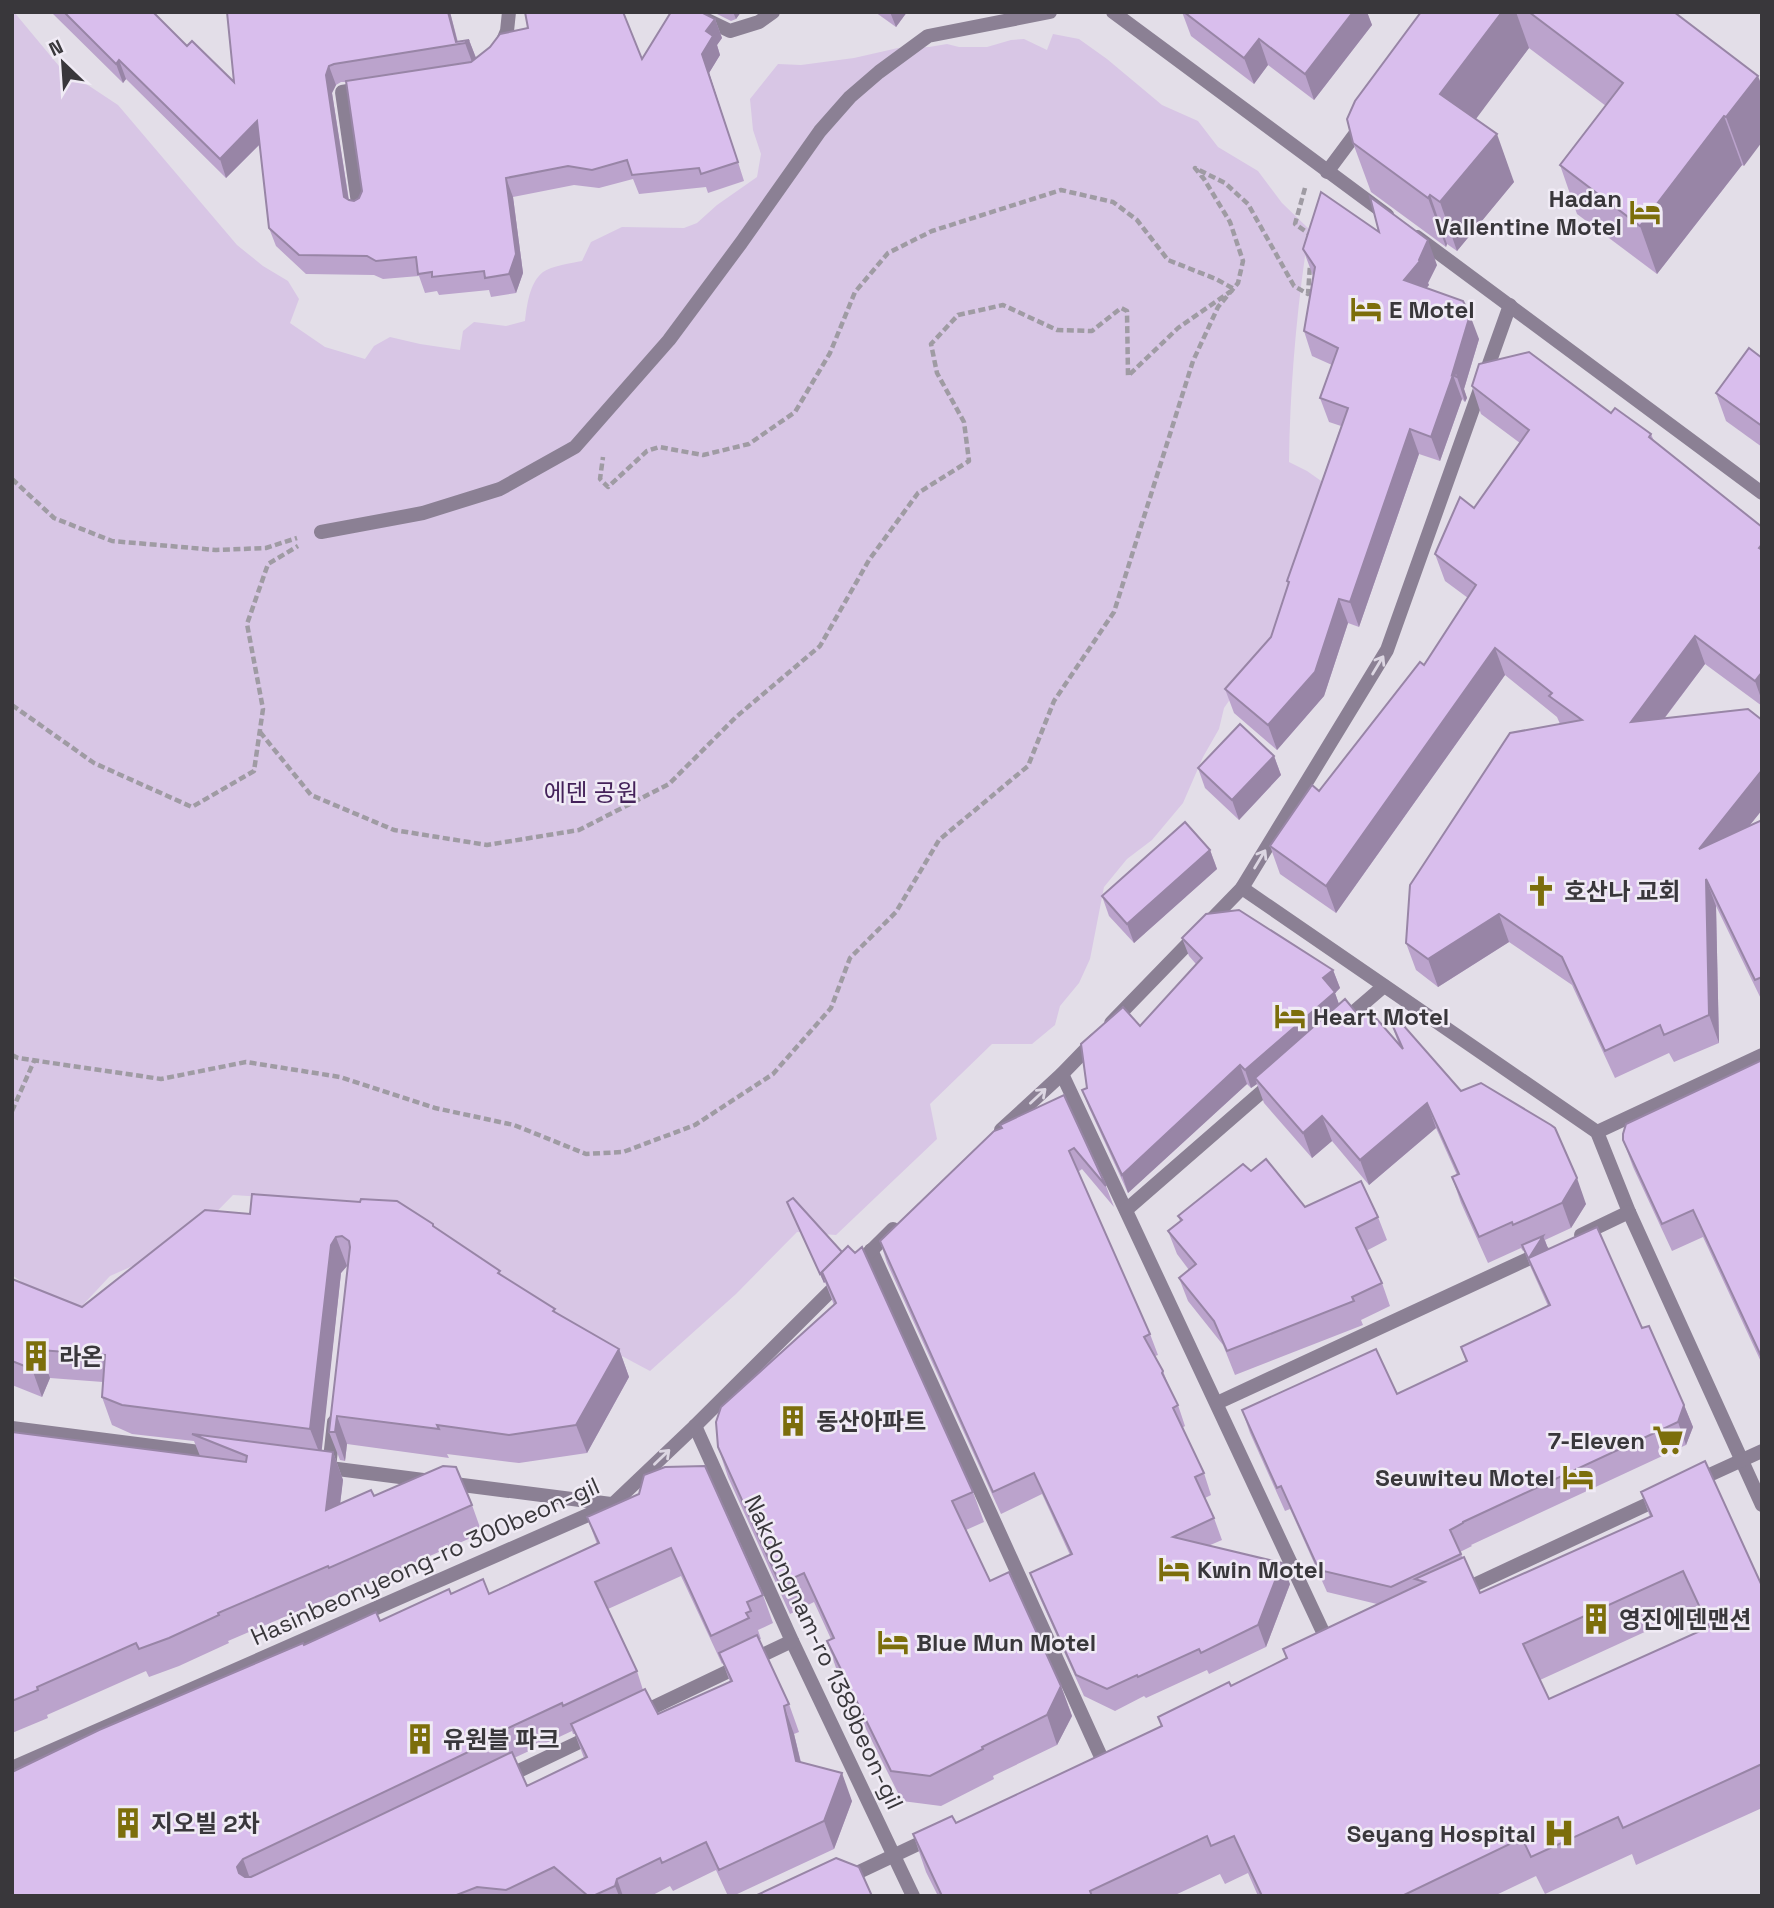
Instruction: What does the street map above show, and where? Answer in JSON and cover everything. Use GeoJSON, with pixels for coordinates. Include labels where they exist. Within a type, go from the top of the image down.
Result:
{"type":"FeatureCollection","features":[{"type":"Feature","properties":{"kind":"lane"},"geometry":{"type":"LineString","coordinates":[[490,61],[500,50],[507,31],[509,12]]}},
{"type":"Feature","properties":{"kind":"lane"},"geometry":{"type":"LineString","coordinates":[[697,12],[730,31],[759,22],[773,12]]}},
{"type":"Feature","properties":{"kind":"lane"},"geometry":{"type":"LineString","coordinates":[[321,532],[423,513],[500,489],[575,447],[669,340],[820,131],[850,97],[928,36],[1050,12]]}},
{"type":"Feature","properties":{"kind":"lane"},"geometry":{"type":"LineString","coordinates":[[1112,12],[1762,493]]}},
{"type":"Feature","properties":{"kind":"lane"},"geometry":{"type":"LineString","coordinates":[[359,210],[342,92],[382,86]]}},
{"type":"Feature","properties":{"kind":"lane"},"geometry":{"type":"LineString","coordinates":[[1327,172],[1368,119]]}},
{"type":"Feature","properties":{"kind":"lane"},"geometry":{"type":"LineString","coordinates":[[992,1139],[1062,1074],[1242,888],[1387,650],[1510,305]]}},
{"type":"Feature","properties":{"kind":"lane"},"geometry":{"type":"LineString","coordinates":[[1242,888],[1597,1132],[1629,1212],[1762,1505]]}},
{"type":"Feature","properties":{"kind":"lane"},"geometry":{"type":"LineString","coordinates":[[1332,1031],[1384,986]]}},
{"type":"Feature","properties":{"kind":"lane"},"geometry":{"type":"LineString","coordinates":[[1597,1132],[1762,1055]]}},
{"type":"Feature","properties":{"kind":"lane"},"geometry":{"type":"LineString","coordinates":[[1062,1074],[1333,1651]]}},
{"type":"Feature","properties":{"kind":"lane"},"geometry":{"type":"LineString","coordinates":[[1126,1210],[1281,1076]]}},
{"type":"Feature","properties":{"kind":"lane"},"geometry":{"type":"LineString","coordinates":[[1217,1403],[1629,1212]]}},
{"type":"Feature","properties":{"kind":"lane","name":"Hasinbeonyeong-ro 300beon-gil"},"geometry":{"type":"LineString","coordinates":[[12,1768],[613,1504],[901,1222]]}},
{"type":"Feature","properties":{"kind":"lane"},"geometry":{"type":"LineString","coordinates":[[871,1250],[1102,1759]]}},
{"type":"Feature","properties":{"kind":"lane"},"geometry":{"type":"LineString","coordinates":[[329,1468],[335,1413]]}},
{"type":"Feature","properties":{"kind":"lane","name":"Nakdongnam-ro 1389beon-gil"},"geometry":{"type":"LineString","coordinates":[[695,1426],[792,1641],[913,1896]]}},
{"type":"Feature","properties":{"kind":"lane"},"geometry":{"type":"LineString","coordinates":[[12,1428],[233,1456]]}},
{"type":"Feature","properties":{"kind":"lane"},"geometry":{"type":"LineString","coordinates":[[1444,1599],[1762,1451]]}},
{"type":"Feature","properties":{"kind":"lane"},"geometry":{"type":"LineString","coordinates":[[302,1465],[613,1504]]}},
{"type":"Feature","properties":{"kind":"lane"},"geometry":{"type":"LineString","coordinates":[[493,1783],[792,1641]]}},
{"type":"Feature","properties":{"kind":"lane"},"geometry":{"type":"LineString","coordinates":[[832,1884],[943,1833]]}},
{"type":"Feature","properties":{"kind":"path"},"geometry":{"type":"LineString","coordinates":[[1300,152],[1308,176],[1295,224],[1313,236],[1312,248]]}},
{"type":"Feature","properties":{"kind":"path"},"geometry":{"type":"LineString","coordinates":[[12,1055],[161,1079],[246,1062],[340,1077],[435,1108],[514,1125],[586,1154],[624,1152],[695,1125],[773,1074],[831,1008],[850,958],[896,912],[939,840],[1028,766],[1054,701],[1114,612],[1194,361],[1219,307],[1238,283],[1243,261],[1230,222],[1195,167],[1226,183],[1248,204],[1294,286],[1308,294],[1311,260]]}},
{"type":"Feature","properties":{"kind":"path"},"geometry":{"type":"LineString","coordinates":[[604,455],[600,479],[607,487],[647,451],[659,447],[704,456],[749,444],[795,412],[830,353],[855,292],[888,253],[932,231],[1061,190],[1113,202],[1138,220],[1168,260],[1234,289]]}},
{"type":"Feature","properties":{"kind":"path"},"geometry":{"type":"LineString","coordinates":[[260,732],[311,795],[394,830],[487,845],[579,830],[669,784],[736,717],[820,646],[869,560],[918,493],[969,461],[964,422],[937,373],[931,344],[958,315],[1003,306],[1057,330],[1092,331],[1121,308],[1128,311],[1128,376],[1178,328],[1234,289]]}},
{"type":"Feature","properties":{"kind":"path"},"geometry":{"type":"LineString","coordinates":[[12,479],[54,518],[112,541],[229,550],[266,548],[321,532]]}},
{"type":"Feature","properties":{"kind":"path"},"geometry":{"type":"LineString","coordinates":[[12,705],[94,763],[192,807],[254,771],[263,709],[247,624],[268,564],[321,532]]}},
{"type":"Feature","properties":{"kind":"path"},"geometry":{"type":"LineString","coordinates":[[12,1111],[34,1060]]}},
{"type":"Feature","properties":{"kind":"green space","name":"에덴 공원"},"geometry":{"type":"Polygon","coordinates":[[[12,12],[59,66],[118,105],[237,245],[263,266],[288,281],[299,299],[290,323],[325,347],[365,359],[374,346],[390,337],[460,350],[463,331],[474,322],[506,326],[525,321],[530,295],[538,277],[551,268],[582,261],[591,242],[622,227],[684,228],[697,223],[717,205],[757,177],[761,154],[753,130],[750,99],[778,64],[801,65],[854,58],[898,48],[947,44],[987,47],[1024,39],[1047,50],[1053,34],[1079,39],[1162,105],[1198,121],[1218,147],[1258,171],[1282,203],[1309,229],[1295,345],[1289,462],[1324,483],[1275,635],[1224,708],[1219,729],[1203,757],[1183,803],[1152,840],[1127,859],[1104,887],[1090,959],[1079,983],[1060,1006],[1055,1025],[1032,1044],[992,1044],[930,1104],[937,1139],[836,1235],[797,1232],[736,1294],[650,1371],[605,1347],[365,1203],[233,1195],[187,1242],[110,1276],[80,1308],[39,1294],[12,1275],[12,12]]]}},
{"type":"Feature","properties":{"kind":"building"},"geometry":{"type":"Polygon","coordinates":[[[64,12],[153,12],[187,46],[192,41],[234,82],[227,12],[448,12],[456,42],[469,40],[465,43],[329,66],[326,75],[344,197],[354,201],[362,191],[346,81],[471,62],[490,47],[500,34],[528,28],[525,12],[623,12],[642,59],[671,12],[701,12],[715,19],[706,31],[713,36],[702,54],[738,162],[701,174],[699,168],[632,175],[627,160],[592,170],[568,166],[506,178],[516,254],[509,274],[485,278],[484,271],[432,277],[432,272],[418,274],[416,257],[376,261],[367,256],[299,255],[269,228],[257,121],[220,159],[119,60],[116,64],[64,12]]]}},
{"type":"Feature","properties":{"kind":"building"},"geometry":{"type":"Polygon","coordinates":[[[1184,12],[1353,12],[1305,74],[1259,39],[1244,58],[1184,12]]]}},
{"type":"Feature","properties":{"kind":"building"},"geometry":{"type":"Polygon","coordinates":[[[1421,12],[1502,12],[1440,94],[1497,134],[1440,202],[1430,195],[1428,198],[1353,143],[1347,119],[1355,101],[1421,12]]]}},
{"type":"Feature","properties":{"kind":"building"},"geometry":{"type":"Polygon","coordinates":[[[1529,12],[1674,12],[1758,76],[1640,226],[1560,165],[1623,83],[1529,12]]]}},
{"type":"Feature","properties":{"kind":"building"},"geometry":{"type":"Polygon","coordinates":[[[1321,192],[1379,232],[1370,197],[1428,240],[1420,261],[1404,280],[1463,301],[1470,315],[1452,375],[1458,373],[1457,377],[1453,375],[1431,437],[1410,429],[1350,602],[1339,599],[1315,672],[1268,725],[1225,689],[1271,637],[1289,582],[1287,581],[1348,408],[1320,398],[1338,348],[1304,331],[1315,267],[1303,249],[1321,192]]]}},
{"type":"Feature","properties":{"kind":"building"},"geometry":{"type":"Polygon","coordinates":[[[1749,348],[1762,358],[1762,426],[1716,393],[1749,348]]]}},
{"type":"Feature","properties":{"kind":"building"},"geometry":{"type":"Polygon","coordinates":[[[1529,352],[1611,413],[1615,408],[1651,434],[1649,437],[1762,527],[1762,544],[1759,548],[1762,550],[1762,672],[1755,681],[1695,636],[1631,722],[1748,709],[1762,720],[1762,770],[1699,849],[1762,820],[1762,977],[1755,980],[1706,879],[1709,1015],[1664,1035],[1660,1025],[1605,1051],[1562,957],[1499,914],[1428,959],[1406,943],[1410,885],[1510,733],[1582,720],[1549,696],[1552,693],[1495,648],[1326,886],[1270,846],[1312,785],[1319,791],[1420,662],[1424,665],[1476,585],[1435,554],[1460,497],[1474,508],[1529,430],[1472,386],[1479,364],[1529,352]]]}},
{"type":"Feature","properties":{"kind":"building"},"geometry":{"type":"Polygon","coordinates":[[[1240,724],[1274,756],[1232,800],[1198,768],[1240,724]]]}},
{"type":"Feature","properties":{"kind":"building"},"geometry":{"type":"Polygon","coordinates":[[[1185,822],[1210,850],[1127,924],[1102,896],[1185,822]]]}},
{"type":"Feature","properties":{"kind":"building"},"geometry":{"type":"Polygon","coordinates":[[[1239,910],[1333,970],[1323,978],[1335,992],[1245,1070],[1240,1065],[1122,1175],[1082,1090],[1087,1088],[1081,1044],[1123,1007],[1140,1026],[1202,958],[1182,938],[1206,914],[1239,910]]]}},
{"type":"Feature","properties":{"kind":"building"},"geometry":{"type":"Polygon","coordinates":[[[1345,999],[1360,1017],[1369,1010],[1403,1049],[1391,1022],[1397,1018],[1461,1091],[1481,1083],[1555,1128],[1577,1178],[1562,1203],[1479,1237],[1452,1177],[1459,1174],[1427,1103],[1360,1160],[1322,1116],[1303,1133],[1255,1078],[1345,999]]]}},
{"type":"Feature","properties":{"kind":"building"},"geometry":{"type":"Polygon","coordinates":[[[1762,1060],[1762,1358],[1693,1210],[1662,1224],[1623,1140],[1623,1134],[1626,1124],[1762,1060]]]}},
{"type":"Feature","properties":{"kind":"building"},"geometry":{"type":"Polygon","coordinates":[[[1064,1095],[1106,1186],[1074,1148],[1069,1151],[1150,1334],[1144,1337],[1178,1405],[1173,1408],[1204,1473],[1195,1477],[1214,1518],[1173,1537],[1282,1563],[1258,1625],[1201,1653],[1199,1649],[1107,1689],[1076,1675],[1030,1573],[1072,1554],[1034,1473],[993,1492],[880,1241],[994,1131],[1002,1128],[1000,1125],[1064,1095]]]}},
{"type":"Feature","properties":{"kind":"building"},"geometry":{"type":"Polygon","coordinates":[[[1266,1159],[1305,1207],[1361,1181],[1378,1217],[1356,1228],[1382,1283],[1352,1297],[1354,1301],[1227,1351],[1214,1321],[1179,1278],[1196,1264],[1168,1231],[1182,1220],[1178,1216],[1243,1164],[1251,1171],[1266,1159]]]}},
{"type":"Feature","properties":{"kind":"building"},"geometry":{"type":"Polygon","coordinates":[[[252,1194],[360,1202],[361,1199],[397,1201],[500,1271],[498,1273],[555,1309],[553,1311],[619,1349],[576,1425],[509,1435],[337,1416],[335,1432],[329,1432],[350,1247],[349,1241],[342,1236],[336,1237],[331,1245],[310,1429],[122,1405],[102,1397],[105,1355],[40,1350],[32,1369],[12,1361],[12,1279],[82,1307],[205,1210],[250,1214],[252,1194]]]}},
{"type":"Feature","properties":{"kind":"building"},"geometry":{"type":"Polygon","coordinates":[[[793,1198],[842,1252],[820,1274],[787,1202],[793,1198]]]}},
{"type":"Feature","properties":{"kind":"building"},"geometry":{"type":"Polygon","coordinates":[[[1597,1227],[1642,1328],[1649,1326],[1684,1405],[1678,1422],[1463,1522],[1450,1530],[1461,1554],[1391,1587],[1319,1570],[1281,1486],[1277,1488],[1242,1410],[1376,1349],[1397,1394],[1467,1361],[1461,1347],[1550,1305],[1522,1245],[1543,1236],[1529,1258],[1597,1227]]]}},
{"type":"Feature","properties":{"kind":"building"},"geometry":{"type":"Polygon","coordinates":[[[848,1246],[855,1253],[862,1247],[973,1492],[952,1501],[990,1581],[1009,1572],[1061,1686],[1047,1715],[930,1776],[891,1771],[827,1641],[834,1638],[804,1573],[780,1584],[718,1447],[716,1422],[721,1407],[836,1303],[822,1272],[848,1246]]]}},
{"type":"Feature","properties":{"kind":"building"},"geometry":{"type":"Polygon","coordinates":[[[12,1432],[246,1462],[247,1456],[192,1434],[333,1452],[326,1510],[371,1490],[374,1496],[443,1466],[456,1467],[472,1505],[218,1613],[219,1615],[169,1638],[139,1649],[136,1643],[12,1701],[12,1432]]]}},
{"type":"Feature","properties":{"kind":"building"},"geometry":{"type":"Polygon","coordinates":[[[1705,1461],[1762,1586],[1762,1764],[1623,1828],[1618,1817],[1531,1857],[1522,1838],[1402,1896],[1262,1896],[1234,1836],[1211,1846],[1207,1836],[1090,1891],[1092,1896],[942,1896],[913,1834],[952,1816],[956,1823],[1162,1726],[1158,1717],[1229,1682],[1231,1686],[1287,1658],[1283,1649],[1425,1582],[1415,1579],[1464,1557],[1480,1593],[1652,1516],[1641,1492],[1705,1461]],[[1683,1571],[1523,1644],[1549,1699],[1709,1627],[1683,1571]]]}},
{"type":"Feature","properties":{"kind":"building"},"geometry":{"type":"Polygon","coordinates":[[[705,1466],[763,1595],[747,1602],[751,1611],[746,1613],[749,1618],[711,1636],[671,1548],[595,1582],[637,1671],[502,1731],[504,1735],[243,1859],[237,1867],[239,1873],[251,1877],[512,1752],[527,1786],[587,1757],[571,1724],[645,1689],[658,1714],[732,1681],[719,1653],[757,1635],[789,1704],[784,1706],[796,1761],[842,1773],[824,1821],[719,1870],[706,1842],[662,1863],[660,1858],[617,1879],[615,1886],[593,1896],[588,1896],[554,1867],[506,1890],[477,1887],[454,1896],[12,1896],[12,1772],[99,1730],[303,1643],[304,1645],[376,1612],[380,1621],[449,1589],[451,1594],[483,1579],[489,1594],[599,1543],[587,1517],[639,1494],[644,1475],[665,1467],[705,1466]]]}},
{"type":"Feature","properties":{"kind":"building"},"geometry":{"type":"Polygon","coordinates":[[[836,1858],[859,1867],[872,1896],[755,1896],[836,1858]]]}},
{"type":"Feature","properties":{"kind":"place","name":"Hadan Vallentine Motel"},"geometry":{"type":"Point","coordinates":[1645,212]}},
{"type":"Feature","properties":{"kind":"place","name":"E Motel"},"geometry":{"type":"Point","coordinates":[1366,309]}},
{"type":"Feature","properties":{"kind":"place","name":"호산나 교회"},"geometry":{"type":"Point","coordinates":[1541,891]}},
{"type":"Feature","properties":{"kind":"place","name":"Heart Motel"},"geometry":{"type":"Point","coordinates":[1290,1016]}},
{"type":"Feature","properties":{"kind":"place","name":"라온"},"geometry":{"type":"Point","coordinates":[36,1356]}},
{"type":"Feature","properties":{"kind":"place","name":"동산아파트"},"geometry":{"type":"Point","coordinates":[793,1421]}},
{"type":"Feature","properties":{"kind":"place","name":"7-Eleven"},"geometry":{"type":"Point","coordinates":[1668,1440]}},
{"type":"Feature","properties":{"kind":"place","name":"Seuwiteu Motel"},"geometry":{"type":"Point","coordinates":[1578,1477]}},
{"type":"Feature","properties":{"kind":"place","name":"Kwin Motel"},"geometry":{"type":"Point","coordinates":[1174,1569]}},
{"type":"Feature","properties":{"kind":"place","name":"영진에덴맨션"},"geometry":{"type":"Point","coordinates":[1596,1619]}},
{"type":"Feature","properties":{"kind":"place","name":"Blue Mun Motel"},"geometry":{"type":"Point","coordinates":[893,1642]}},
{"type":"Feature","properties":{"kind":"place","name":"유원블 파크"},"geometry":{"type":"Point","coordinates":[420,1739]}},
{"type":"Feature","properties":{"kind":"place","name":"지오빌 2차"},"geometry":{"type":"Point","coordinates":[128,1823]}},
{"type":"Feature","properties":{"kind":"place","name":"Seyang Hospital"},"geometry":{"type":"Point","coordinates":[1559,1833]}}]}
